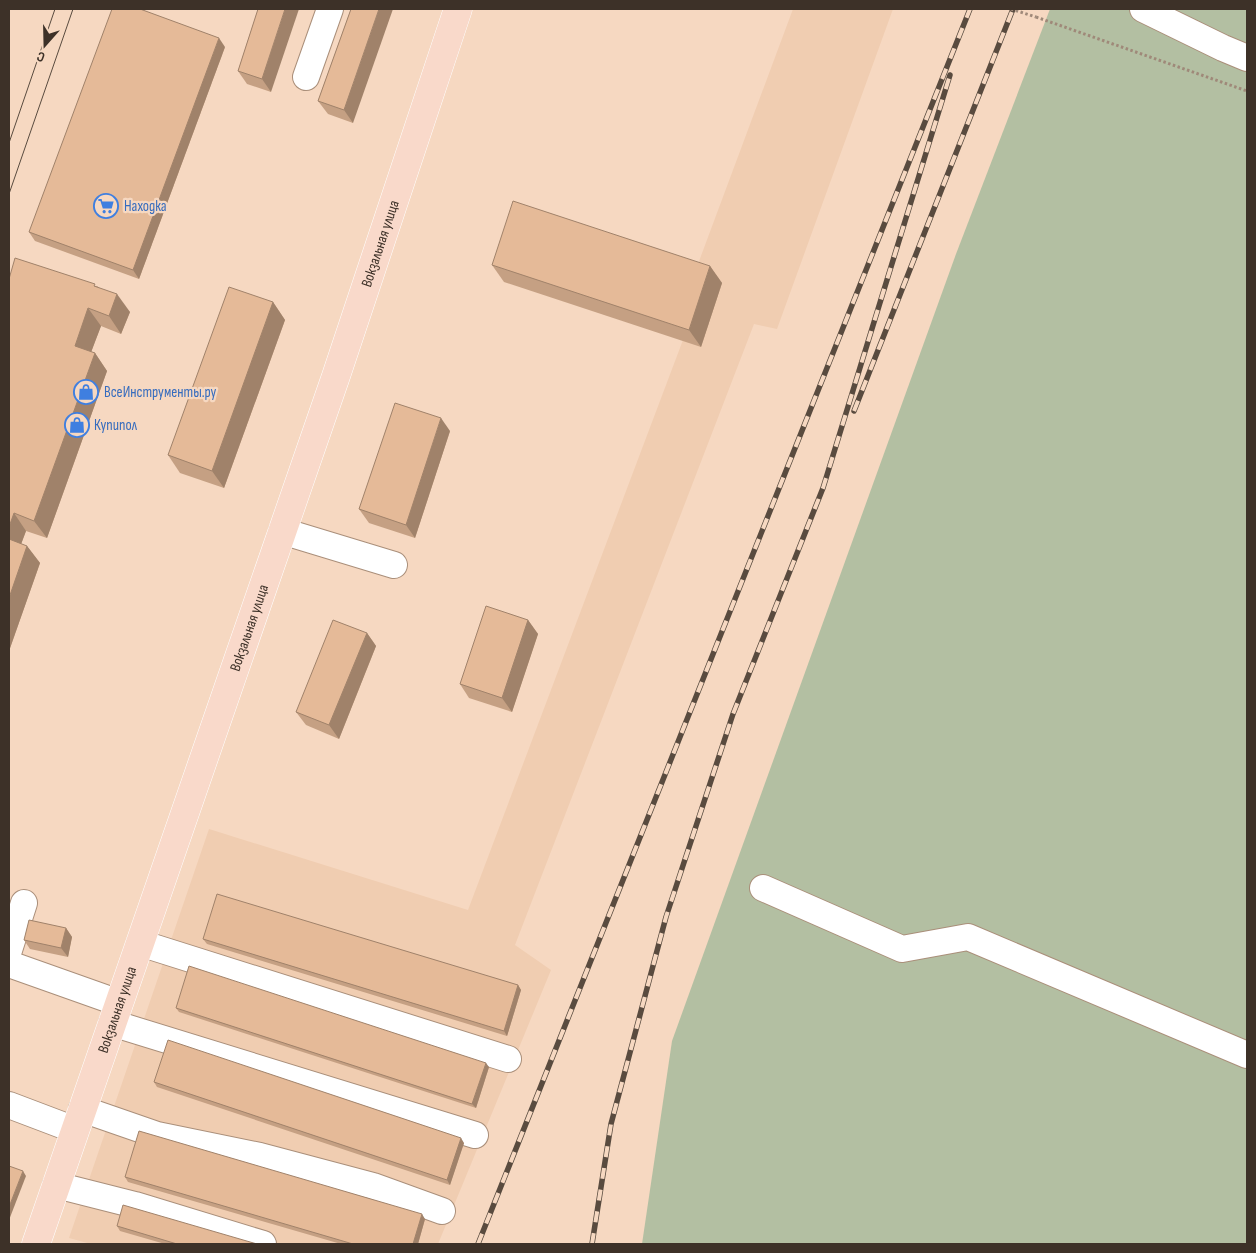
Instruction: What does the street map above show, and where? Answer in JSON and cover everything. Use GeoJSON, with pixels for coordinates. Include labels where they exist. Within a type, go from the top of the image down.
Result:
{"type":"FeatureCollection","features":[{"type":"Feature","properties":{"kind":"main road","name":"Вокзальная улица"},"geometry":{"type":"LineString","coordinates":[[36,1244],[336,376],[458,9]]}},
{"type":"Feature","properties":{"kind":"street"},"geometry":{"type":"LineString","coordinates":[[306,77],[330,9]]}},
{"type":"Feature","properties":{"kind":"street"},"geometry":{"type":"LineString","coordinates":[[1143,9],[1247,58]]}},
{"type":"Feature","properties":{"kind":"street"},"geometry":{"type":"LineString","coordinates":[[282,531],[394,565]]}},
{"type":"Feature","properties":{"kind":"street"},"geometry":{"type":"LineString","coordinates":[[762,888],[902,949],[968,937],[1247,1055]]}},
{"type":"Feature","properties":{"kind":"street"},"geometry":{"type":"LineString","coordinates":[[9,950],[24,903]]}},
{"type":"Feature","properties":{"kind":"street"},"geometry":{"type":"LineString","coordinates":[[140,943],[508,1059]]}},
{"type":"Feature","properties":{"kind":"street"},"geometry":{"type":"LineString","coordinates":[[9,964],[116,1013],[475,1136]]}},
{"type":"Feature","properties":{"kind":"street"},"geometry":{"type":"LineString","coordinates":[[9,1105],[260,1156],[373,1186],[442,1211]]}},
{"type":"Feature","properties":{"kind":"street"},"geometry":{"type":"LineString","coordinates":[[56,1185],[135,1205],[263,1244]]}},
{"type":"Feature","properties":{"kind":"path"},"geometry":{"type":"LineString","coordinates":[[1011,9],[1247,90]]}},
{"type":"Feature","properties":{"kind":"shaded area"},"geometry":{"type":"Polygon","coordinates":[[[793,9],[893,9],[777,329],[754,324],[515,945],[551,970],[438,1244],[91,1244],[69,1238],[209,829],[468,910],[709,271],[698,264],[793,9]]]}},
{"type":"Feature","properties":{"kind":"green space"},"geometry":{"type":"Polygon","coordinates":[[[1050,9],[1247,9],[1247,1244],[642,1244],[672,1041],[956,254],[1050,9]]]}},
{"type":"Feature","properties":{"kind":"building"},"geometry":{"type":"Polygon","coordinates":[[[112,9],[140,9],[219,38],[133,270],[29,232],[112,9]]]}},
{"type":"Feature","properties":{"kind":"building"},"geometry":{"type":"Polygon","coordinates":[[[258,9],[285,9],[262,79],[238,71],[258,9]]]}},
{"type":"Feature","properties":{"kind":"building"},"geometry":{"type":"Polygon","coordinates":[[[351,9],[379,9],[344,110],[318,101],[351,9]]]}},
{"type":"Feature","properties":{"kind":"building"},"geometry":{"type":"Polygon","coordinates":[[[513,201],[710,266],[689,330],[492,265],[513,201]]]}},
{"type":"Feature","properties":{"kind":"building"},"geometry":{"type":"Polygon","coordinates":[[[15,258],[95,284],[94,286],[117,294],[109,316],[88,308],[75,346],[95,353],[34,521],[14,513],[9,527],[9,279],[15,258]]]}},
{"type":"Feature","properties":{"kind":"building"},"geometry":{"type":"Polygon","coordinates":[[[229,287],[273,302],[212,471],[168,455],[229,287]]]}},
{"type":"Feature","properties":{"kind":"building"},"geometry":{"type":"Polygon","coordinates":[[[395,403],[441,418],[406,525],[359,509],[395,403]]]}},
{"type":"Feature","properties":{"kind":"building"},"geometry":{"type":"Polygon","coordinates":[[[9,539],[27,546],[9,598],[9,539]]]}},
{"type":"Feature","properties":{"kind":"building"},"geometry":{"type":"Polygon","coordinates":[[[486,606],[528,620],[502,698],[460,684],[486,606]]]}},
{"type":"Feature","properties":{"kind":"building"},"geometry":{"type":"Polygon","coordinates":[[[333,620],[367,633],[329,725],[296,712],[333,620]]]}},
{"type":"Feature","properties":{"kind":"building"},"geometry":{"type":"Polygon","coordinates":[[[217,894],[518,985],[504,1031],[203,939],[217,894]]]}},
{"type":"Feature","properties":{"kind":"building"},"geometry":{"type":"Polygon","coordinates":[[[29,920],[66,928],[61,948],[24,940],[29,920]]]}},
{"type":"Feature","properties":{"kind":"building"},"geometry":{"type":"Polygon","coordinates":[[[189,966],[486,1063],[472,1104],[176,1008],[189,966]]]}},
{"type":"Feature","properties":{"kind":"building"},"geometry":{"type":"Polygon","coordinates":[[[168,1040],[461,1138],[447,1180],[154,1082],[168,1040]]]}},
{"type":"Feature","properties":{"kind":"building"},"geometry":{"type":"Polygon","coordinates":[[[139,1131],[422,1214],[413,1244],[353,1244],[125,1177],[139,1131]]]}},
{"type":"Feature","properties":{"kind":"building"},"geometry":{"type":"Polygon","coordinates":[[[9,1166],[23,1171],[9,1207],[9,1166]]]}},
{"type":"Feature","properties":{"kind":"building"},"geometry":{"type":"Polygon","coordinates":[[[123,1205],[257,1244],[177,1244],[117,1226],[123,1205]]]}},
{"type":"Feature","properties":{"kind":"tram line"},"geometry":{"type":"LineString","coordinates":[[9,143],[55,9]]}},
{"type":"Feature","properties":{"kind":"tram line"},"geometry":{"type":"LineString","coordinates":[[9,194],[73,9]]}},
{"type":"Feature","properties":{"kind":"railway"},"geometry":{"type":"LineString","coordinates":[[478,1244],[970,9]]}},
{"type":"Feature","properties":{"kind":"railway"},"geometry":{"type":"LineString","coordinates":[[854,411],[1013,9]]}},
{"type":"Feature","properties":{"kind":"railway"},"geometry":{"type":"LineString","coordinates":[[592,1244],[611,1124],[666,917],[733,714],[823,488],[950,75]]}},
{"type":"Feature","properties":{"kind":"place","name":"Находка"},"geometry":{"type":"Point","coordinates":[106,206]}},
{"type":"Feature","properties":{"kind":"place","name":"ВсеИнструменты.ру"},"geometry":{"type":"Point","coordinates":[86,392]}},
{"type":"Feature","properties":{"kind":"place","name":"Купипол"},"geometry":{"type":"Point","coordinates":[77,425]}}]}
